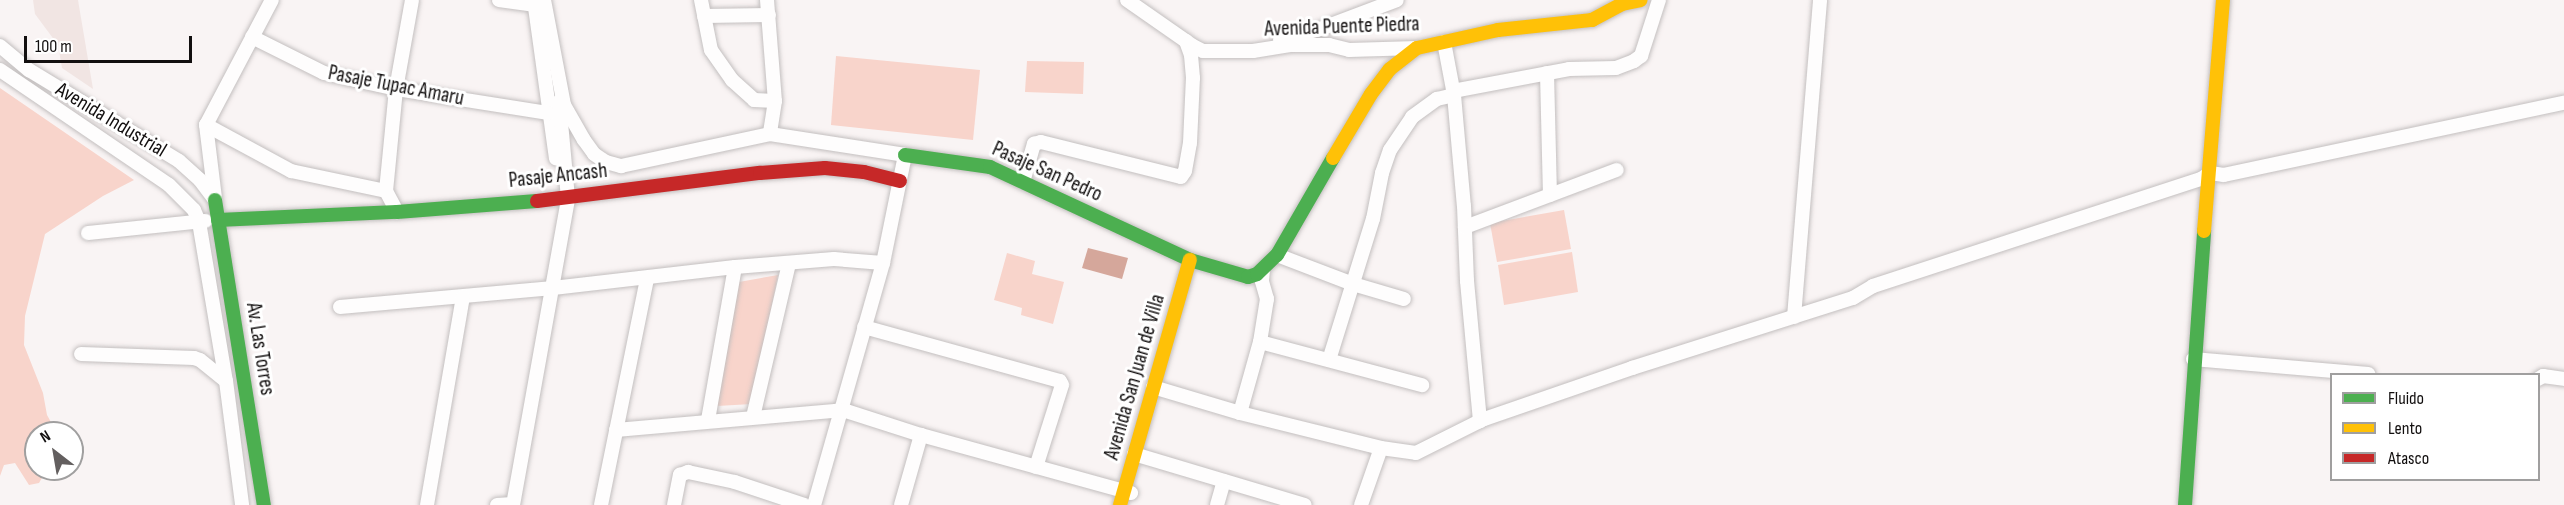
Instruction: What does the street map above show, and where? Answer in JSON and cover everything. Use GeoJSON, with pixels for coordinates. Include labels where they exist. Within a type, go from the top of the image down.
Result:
{"type":"FeatureCollection","features":[{"type":"Feature","properties":{"kind":"street"},"geometry":{"type":"LineString","coordinates":[[215,200],[206,125],[272,0]]}},
{"type":"Feature","properties":{"kind":"street"},"geometry":{"type":"LineString","coordinates":[[397,212],[386,191],[396,89],[412,0]]}},
{"type":"Feature","properties":{"kind":"street"},"geometry":{"type":"LineString","coordinates":[[499,0],[538,2],[548,113],[560,178],[568,198]]}},
{"type":"Feature","properties":{"kind":"street"},"geometry":{"type":"LineString","coordinates":[[701,0],[711,50],[732,80],[754,100],[775,101]]}},
{"type":"Feature","properties":{"kind":"street"},"geometry":{"type":"LineString","coordinates":[[766,0],[775,101],[770,134]]}},
{"type":"Feature","properties":{"kind":"street"},"geometry":{"type":"LineString","coordinates":[[1127,0],[1203,51],[1253,51],[1397,0]]}},
{"type":"Feature","properties":{"kind":"street","name":"Avenida Puente Piedra"},"geometry":{"type":"LineString","coordinates":[[1253,51],[1292,45],[1329,45],[1349,50],[1417,48],[1498,30],[1592,20],[1622,2],[1641,0]]}},
{"type":"Feature","properties":{"kind":"street"},"geometry":{"type":"LineString","coordinates":[[1329,360],[1353,284],[1390,150],[1412,117],[1437,99],[1453,93],[1569,69],[1616,68],[1634,61],[1641,56],[1659,0]]}},
{"type":"Feature","properties":{"kind":"street"},"geometry":{"type":"LineString","coordinates":[[1794,317],[1820,0]]}},
{"type":"Feature","properties":{"kind":"street"},"geometry":{"type":"LineString","coordinates":[[2185,505],[2193,359],[2223,0]]}},
{"type":"Feature","properties":{"kind":"street","name":"Pasaje San Pedro"},"geometry":{"type":"LineString","coordinates":[[538,2],[564,105],[594,154],[606,162],[621,166],[770,134],[984,165],[1194,261],[1248,277],[1263,270]]}},
{"type":"Feature","properties":{"kind":"street"},"geometry":{"type":"LineString","coordinates":[[704,16],[769,15]]}},
{"type":"Feature","properties":{"kind":"street","name":"Pasaje Tupac Amaru"},"geometry":{"type":"LineString","coordinates":[[252,37],[318,71],[396,89],[548,113]]}},
{"type":"Feature","properties":{"kind":"street"},"geometry":{"type":"LineString","coordinates":[[1023,182],[1034,144],[1041,142],[1181,177],[1185,171],[1190,143],[1193,78],[1191,55],[1186,41]]}},
{"type":"Feature","properties":{"kind":"street"},"geometry":{"type":"LineString","coordinates":[[1444,42],[1453,93],[1480,421]]}},
{"type":"Feature","properties":{"kind":"street","name":"Avenida Industrial"},"geometry":{"type":"LineString","coordinates":[[0,46],[29,70],[179,161],[200,180],[215,200]]}},
{"type":"Feature","properties":{"kind":"street"},"geometry":{"type":"LineString","coordinates":[[1240,413],[1260,342],[1267,299],[1262,281],[1263,270],[1277,255],[1371,94],[1390,69],[1417,48]]}},
{"type":"Feature","properties":{"kind":"street"},"geometry":{"type":"LineString","coordinates":[[0,70],[19,86],[169,185],[194,210],[199,222]]}},
{"type":"Feature","properties":{"kind":"street"},"geometry":{"type":"LineString","coordinates":[[1547,73],[1550,195]]}},
{"type":"Feature","properties":{"kind":"street"},"geometry":{"type":"LineString","coordinates":[[497,505],[513,504],[568,198],[557,79]]}},
{"type":"Feature","properties":{"kind":"street"},"geometry":{"type":"LineString","coordinates":[[1158,388],[1240,413],[1381,448],[1416,453],[1480,421],[1632,368],[1853,298],[1873,286],[2201,179],[2210,172],[2224,175],[2564,104]]}},
{"type":"Feature","properties":{"kind":"street"},"geometry":{"type":"LineString","coordinates":[[206,125],[291,171],[386,191]]}},
{"type":"Feature","properties":{"kind":"street"},"geometry":{"type":"LineString","coordinates":[[814,505],[843,410],[883,263],[905,155]]}},
{"type":"Feature","properties":{"kind":"street","name":"Pasaje Ancash"},"geometry":{"type":"LineString","coordinates":[[218,220],[397,212],[568,198],[760,173],[825,168],[864,172],[900,181]]}},
{"type":"Feature","properties":{"kind":"street"},"geometry":{"type":"LineString","coordinates":[[1465,227],[1617,170]]}},
{"type":"Feature","properties":{"kind":"street","name":"Av. Las Torres"},"geometry":{"type":"LineString","coordinates":[[215,200],[264,505]]}},
{"type":"Feature","properties":{"kind":"street"},"geometry":{"type":"LineString","coordinates":[[88,233],[218,220]]}},
{"type":"Feature","properties":{"kind":"street","name":"Av. Las Torres"},"geometry":{"type":"LineString","coordinates":[[199,222],[226,381],[242,505]]}},
{"type":"Feature","properties":{"kind":"street"},"geometry":{"type":"LineString","coordinates":[[1277,255],[1353,284],[1404,299]]}},
{"type":"Feature","properties":{"kind":"street"},"geometry":{"type":"LineString","coordinates":[[340,307],[647,279],[735,267],[834,259],[883,263]]}},
{"type":"Feature","properties":{"kind":"street","name":"Avenida San Juan de Villa"},"geometry":{"type":"LineString","coordinates":[[1120,505],[1128,496],[1194,261]]}},
{"type":"Feature","properties":{"kind":"street"},"geometry":{"type":"LineString","coordinates":[[753,417],[789,264]]}},
{"type":"Feature","properties":{"kind":"street"},"geometry":{"type":"LineString","coordinates":[[708,420],[735,267]]}},
{"type":"Feature","properties":{"kind":"street"},"geometry":{"type":"LineString","coordinates":[[601,505],[647,279]]}},
{"type":"Feature","properties":{"kind":"street"},"geometry":{"type":"LineString","coordinates":[[427,505],[463,297]]}},
{"type":"Feature","properties":{"kind":"street"},"geometry":{"type":"LineString","coordinates":[[864,327],[1060,381],[1062,385],[1036,467]]}},
{"type":"Feature","properties":{"kind":"street"},"geometry":{"type":"LineString","coordinates":[[1260,342],[1422,385]]}},
{"type":"Feature","properties":{"kind":"street"},"geometry":{"type":"LineString","coordinates":[[81,354],[194,358],[200,360],[226,381]]}},
{"type":"Feature","properties":{"kind":"street"},"geometry":{"type":"LineString","coordinates":[[2193,359],[2346,373]]}},
{"type":"Feature","properties":{"kind":"street"},"geometry":{"type":"LineString","coordinates":[[2540,378],[2564,379]]}},
{"type":"Feature","properties":{"kind":"street"},"geometry":{"type":"LineString","coordinates":[[616,430],[708,420],[843,410],[1128,496]]}},
{"type":"Feature","properties":{"kind":"street"},"geometry":{"type":"LineString","coordinates":[[901,505],[921,435]]}},
{"type":"Feature","properties":{"kind":"street"},"geometry":{"type":"LineString","coordinates":[[1361,505],[1381,448]]}},
{"type":"Feature","properties":{"kind":"street"},"geometry":{"type":"LineString","coordinates":[[1138,455],[1302,505]]}},
{"type":"Feature","properties":{"kind":"street"},"geometry":{"type":"LineString","coordinates":[[674,505],[680,476],[688,472],[735,482],[804,505]]}},
{"type":"Feature","properties":{"kind":"street"},"geometry":{"type":"LineString","coordinates":[[1217,505],[1224,481]]}},
{"type":"Feature","properties":{"kind":"shaded area"},"geometry":{"type":"Polygon","coordinates":[[[33,0],[78,0],[93,89],[62,68],[58,45],[35,14],[33,0]]]}},
{"type":"Feature","properties":{"kind":"shaded area"},"geometry":{"type":"Polygon","coordinates":[[[836,56],[980,70],[973,140],[831,125],[836,56]]]}},
{"type":"Feature","properties":{"kind":"shaded area"},"geometry":{"type":"Polygon","coordinates":[[[1027,61],[1084,62],[1083,94],[1025,92],[1027,61]]]}},
{"type":"Feature","properties":{"kind":"shaded area"},"geometry":{"type":"Polygon","coordinates":[[[0,88],[134,180],[103,196],[45,234],[25,316],[24,345],[43,393],[50,421],[24,421],[24,477],[15,463],[4,465],[0,476],[0,88]]]}},
{"type":"Feature","properties":{"kind":"shaded area"},"geometry":{"type":"Polygon","coordinates":[[[1564,210],[1571,249],[1497,262],[1490,223],[1564,210]]]}},
{"type":"Feature","properties":{"kind":"shaded area"},"geometry":{"type":"Polygon","coordinates":[[[1088,248],[1128,258],[1122,279],[1082,268],[1088,248]]]}},
{"type":"Feature","properties":{"kind":"shaded area"},"geometry":{"type":"Polygon","coordinates":[[[1572,252],[1578,292],[1504,305],[1498,265],[1572,252]]]}},
{"type":"Feature","properties":{"kind":"shaded area"},"geometry":{"type":"Polygon","coordinates":[[[1007,253],[1035,261],[1032,274],[1064,282],[1053,324],[1021,315],[1022,308],[994,300],[1007,253]]]}},
{"type":"Feature","properties":{"kind":"shaded area"},"geometry":{"type":"Polygon","coordinates":[[[778,275],[752,404],[717,406],[739,282],[778,275]]]}},
{"type":"Feature","properties":{"kind":"shaded area"},"geometry":{"type":"Polygon","coordinates":[[[26,481],[40,481],[39,483],[29,485],[26,481]]]}},
{"type":"Feature","properties":{"kind":"traffic: fast"},"geometry":{"type":"LineString","coordinates":[[905,155],[990,167],[1190,260],[1248,277],[1257,274],[1277,255],[1333,158]]}},
{"type":"Feature","properties":{"kind":"traffic: fast"},"geometry":{"type":"LineString","coordinates":[[215,200],[264,505]]}},
{"type":"Feature","properties":{"kind":"traffic: fast"},"geometry":{"type":"LineString","coordinates":[[218,220],[397,212],[537,201]]}},
{"type":"Feature","properties":{"kind":"traffic: fast"},"geometry":{"type":"LineString","coordinates":[[2185,505],[2204,231]]}},
{"type":"Feature","properties":{"kind":"traffic: slow"},"geometry":{"type":"LineString","coordinates":[[1333,158],[1371,94],[1390,69],[1417,48],[1498,30],[1592,20],[1622,4],[1641,0]]}},
{"type":"Feature","properties":{"kind":"traffic: slow"},"geometry":{"type":"LineString","coordinates":[[2204,231],[2223,0]]}},
{"type":"Feature","properties":{"kind":"traffic: slow"},"geometry":{"type":"LineString","coordinates":[[1120,505],[1190,260]]}},
{"type":"Feature","properties":{"kind":"traffic: jam"},"geometry":{"type":"LineString","coordinates":[[537,201],[760,173],[825,168],[864,172],[900,181]]}}]}
